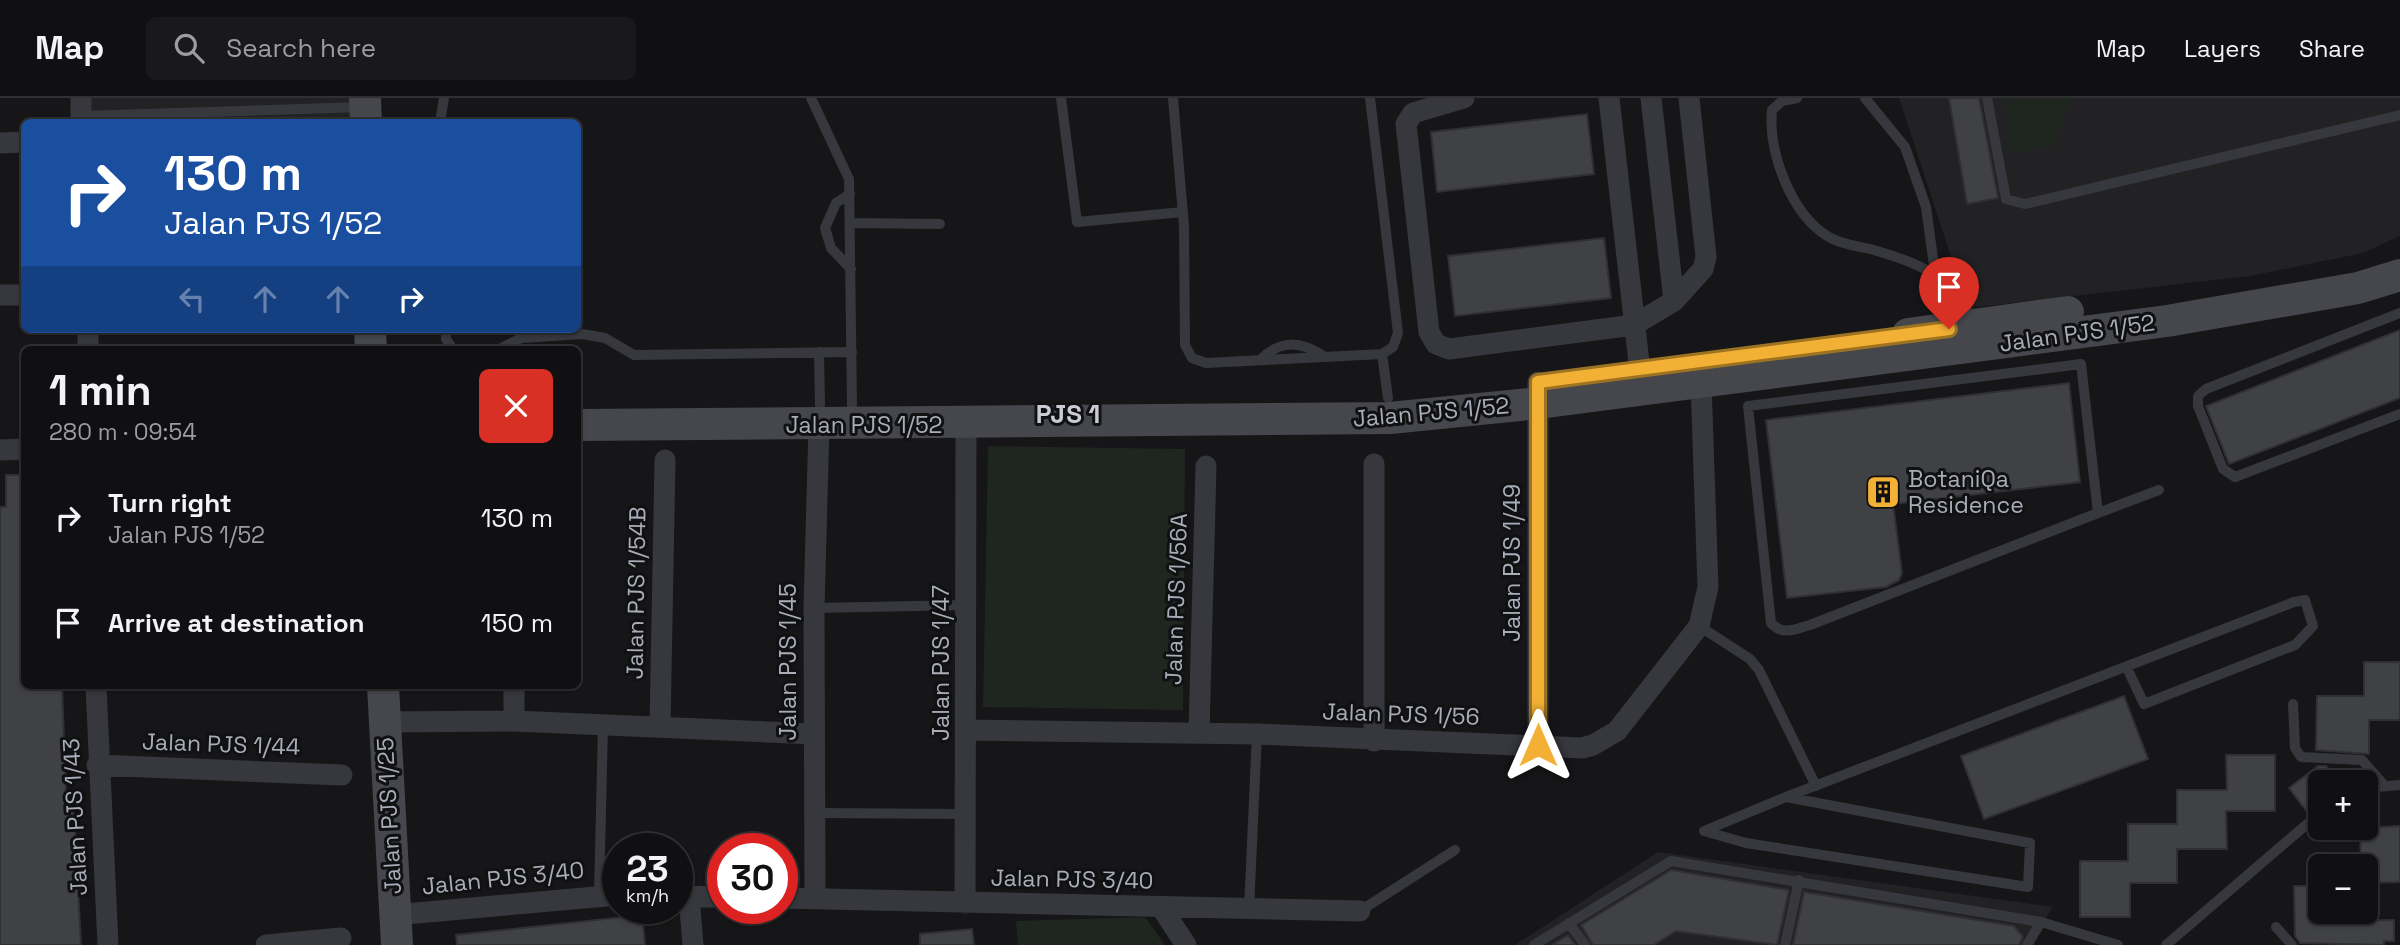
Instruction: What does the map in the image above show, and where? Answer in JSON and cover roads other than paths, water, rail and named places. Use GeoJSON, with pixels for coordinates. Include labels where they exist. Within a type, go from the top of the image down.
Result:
{"type":"FeatureCollection","features":[{"type":"Feature","properties":{"kind":"street"},"geometry":{"type":"LineString","coordinates":[[1464,98],[1413,113],[1406,124],[1431,338],[1442,348],[1449,349],[1634,325],[1674,301],[1703,269],[1706,257],[1689,98]]}},
{"type":"Feature","properties":{"kind":"street"},"geometry":{"type":"LineString","coordinates":[[1609,98],[1640,379]]}},
{"type":"Feature","properties":{"kind":"street"},"geometry":{"type":"LineString","coordinates":[[1651,98],[1674,301]]}},
{"type":"Feature","properties":{"kind":"street"},"geometry":{"type":"LineString","coordinates":[[0,143],[21,142]]}},
{"type":"Feature","properties":{"kind":"street","name":"Jalan PJS 1/52"},"geometry":{"type":"LineString","coordinates":[[1640,379],[1701,382],[1980,353],[2314,280],[2399,266]]}},
{"type":"Feature","properties":{"kind":"street"},"geometry":{"type":"LineString","coordinates":[[0,295],[21,295]]}},
{"type":"Feature","properties":{"kind":"street","name":"Jalan PJS 1/52"},"geometry":{"type":"LineString","coordinates":[[852,415],[966,424],[1389,408],[1640,379],[1980,353]]}},
{"type":"Feature","properties":{"kind":"street","name":"Jalan PJS 1/56"},"geometry":{"type":"LineString","coordinates":[[967,730],[1257,734],[1586,748],[1617,731],[1699,626],[1708,587],[1701,382]]}},
{"type":"Feature","properties":{"kind":"street","name":"Jalan PJS 1/49"},"geometry":{"type":"LineString","coordinates":[[1538,392],[1538,745]]}},
{"type":"Feature","properties":{"kind":"street","name":"Jalan PJS 1/52"},"geometry":{"type":"LineString","coordinates":[[581,407],[820,415],[1190,405],[1389,408]]}},
{"type":"Feature","properties":{"kind":"street","name":"Jalan PJS 1/52"},"geometry":{"type":"LineString","coordinates":[[581,425],[820,415]]}},
{"type":"Feature","properties":{"kind":"street","name":"Jalan PJS 1/45"},"geometry":{"type":"LineString","coordinates":[[815,899],[814,608],[820,415]]}},
{"type":"Feature","properties":{"kind":"street","name":"Jalan PJS 1/47"},"geometry":{"type":"LineString","coordinates":[[965,903],[968,605],[966,424]]}},
{"type":"Feature","properties":{"kind":"street"},"geometry":{"type":"LineString","coordinates":[[0,450],[21,449]]}},
{"type":"Feature","properties":{"kind":"street","name":"Jalan PJS 1/54B"},"geometry":{"type":"LineString","coordinates":[[660,726],[665,460]]}},
{"type":"Feature","properties":{"kind":"street"},"geometry":{"type":"LineString","coordinates":[[1374,464],[1374,741]]}},
{"type":"Feature","properties":{"kind":"street","name":"Jalan PJS 1/56A"},"geometry":{"type":"LineString","coordinates":[[1199,733],[1206,466]]}},
{"type":"Feature","properties":{"kind":"street","name":"Jalan PJS 1/43"},"geometry":{"type":"LineString","coordinates":[[96,689],[97,765],[108,945]]}},
{"type":"Feature","properties":{"kind":"street","name":"Jalan PJS 1/25"},"geometry":{"type":"LineString","coordinates":[[383,689],[396,930]]}},
{"type":"Feature","properties":{"kind":"street"},"geometry":{"type":"LineString","coordinates":[[514,689],[514,721]]}},
{"type":"Feature","properties":{"kind":"street"},"geometry":{"type":"LineString","coordinates":[[384,722],[514,721],[814,734]]}},
{"type":"Feature","properties":{"kind":"street","name":"Jalan PJS 1/44"},"geometry":{"type":"LineString","coordinates":[[97,765],[342,775]]}},
{"type":"Feature","properties":{"kind":"street","name":"Jalan PJS 3/40"},"geometry":{"type":"LineString","coordinates":[[396,930],[602,896]]}},
{"type":"Feature","properties":{"kind":"street","name":"Jalan PJS 3/40"},"geometry":{"type":"LineString","coordinates":[[798,898],[1360,911]]}},
{"type":"Feature","properties":{"kind":"street"},"geometry":{"type":"LineString","coordinates":[[1161,907],[1186,945]]}},
{"type":"Feature","properties":{"kind":"street"},"geometry":{"type":"LineString","coordinates":[[689,924],[693,945]]}},
{"type":"Feature","properties":{"kind":"street"},"geometry":{"type":"LineString","coordinates":[[266,945],[341,938]]}},
{"type":"Feature","properties":{"kind":"lane"},"geometry":{"type":"LineString","coordinates":[[440,119],[444,98]]}},
{"type":"Feature","properties":{"kind":"lane"},"geometry":{"type":"LineString","coordinates":[[811,98],[849,179],[852,415]]}},
{"type":"Feature","properties":{"kind":"lane"},"geometry":{"type":"LineString","coordinates":[[1061,98],[1077,222],[1183,212]]}},
{"type":"Feature","properties":{"kind":"lane"},"geometry":{"type":"LineString","coordinates":[[1173,98],[1184,226],[1187,352],[1198,362],[1382,354],[1393,347],[1398,333],[1370,98]]}},
{"type":"Feature","properties":{"kind":"lane"},"geometry":{"type":"LineString","coordinates":[[1797,98],[1782,102],[1772,110],[1771,123],[1788,190],[1809,220],[1831,239],[1900,257],[1935,273],[1961,297],[1980,353]]}},
{"type":"Feature","properties":{"kind":"lane"},"geometry":{"type":"LineString","coordinates":[[1865,98],[1905,147],[1926,207],[1935,273]]}},
{"type":"Feature","properties":{"kind":"lane"},"geometry":{"type":"LineString","coordinates":[[1987,98],[2006,199],[2025,204],[2400,115]]}},
{"type":"Feature","properties":{"kind":"lane"},"geometry":{"type":"LineString","coordinates":[[81,112],[366,109]]}},
{"type":"Feature","properties":{"kind":"lane"},"geometry":{"type":"LineString","coordinates":[[850,194],[836,203],[825,228],[831,248],[851,270]]}},
{"type":"Feature","properties":{"kind":"lane"},"geometry":{"type":"LineString","coordinates":[[850,223],[940,224]]}},
{"type":"Feature","properties":{"kind":"lane"},"geometry":{"type":"LineString","coordinates":[[2400,313],[2206,388],[2199,396],[2198,407],[2222,468],[2235,477],[2400,414]]}},
{"type":"Feature","properties":{"kind":"lane"},"geometry":{"type":"LineString","coordinates":[[506,346],[521,338],[582,334],[605,338],[634,355],[852,352]]}},
{"type":"Feature","properties":{"kind":"lane"},"geometry":{"type":"LineString","coordinates":[[819,352],[820,415]]}},
{"type":"Feature","properties":{"kind":"lane"},"geometry":{"type":"LineString","coordinates":[[2098,513],[2081,364],[1980,353],[1748,407],[1771,623],[1786,632],[1810,625],[2160,489]]}},
{"type":"Feature","properties":{"kind":"lane"},"geometry":{"type":"LineString","coordinates":[[1382,354],[1389,408]]}},
{"type":"Feature","properties":{"kind":"lane"},"geometry":{"type":"LineString","coordinates":[[1786,797],[2031,843],[2028,887],[1746,843],[1704,831],[1786,797],[2294,602],[2305,600],[2313,619],[2313,626],[2295,645],[2144,704],[2127,668]]}},
{"type":"Feature","properties":{"kind":"lane"},"geometry":{"type":"LineString","coordinates":[[814,608],[968,605]]}},
{"type":"Feature","properties":{"kind":"lane"},"geometry":{"type":"LineString","coordinates":[[1699,626],[1750,659],[1759,670],[1816,786]]}},
{"type":"Feature","properties":{"kind":"lane"},"geometry":{"type":"LineString","coordinates":[[2293,704],[2295,748],[2301,757],[2362,760],[2384,785]]}},
{"type":"Feature","properties":{"kind":"lane"},"geometry":{"type":"LineString","coordinates":[[603,725],[606,833]]}},
{"type":"Feature","properties":{"kind":"lane"},"geometry":{"type":"LineString","coordinates":[[1249,909],[1257,734]]}},
{"type":"Feature","properties":{"kind":"lane"},"geometry":{"type":"LineString","coordinates":[[2378,786],[2400,785]]}},
{"type":"Feature","properties":{"kind":"lane"},"geometry":{"type":"LineString","coordinates":[[815,813],[965,814]]}},
{"type":"Feature","properties":{"kind":"lane"},"geometry":{"type":"LineString","coordinates":[[2166,945],[2308,823]]}},
{"type":"Feature","properties":{"kind":"lane"},"geometry":{"type":"LineString","coordinates":[[1360,911],[1455,850]]}},
{"type":"Feature","properties":{"kind":"lane"},"geometry":{"type":"LineString","coordinates":[[1534,945],[1671,861],[2041,922],[2118,945]]}},
{"type":"Feature","properties":{"kind":"lane"},"geometry":{"type":"LineString","coordinates":[[1785,945],[1799,880]]}},
{"type":"Feature","properties":{"kind":"lane"},"geometry":{"type":"LineString","coordinates":[[2027,945],[2041,922]]}},
{"type":"Feature","properties":{"kind":"lane"},"geometry":{"type":"LineString","coordinates":[[1569,923],[1585,945]]}},
{"type":"Feature","properties":{"kind":"lane"},"geometry":{"type":"LineString","coordinates":[[2276,927],[2292,945]]}},
{"type":"Feature","properties":{"kind":"place","name":"BotaniQa Residence"},"geometry":{"type":"Point","coordinates":[1883,492]}},
{"type":"Feature","properties":{"kind":"district","name":"PJS 1"},"geometry":{"type":"Point","coordinates":[1068,414]}}]}
